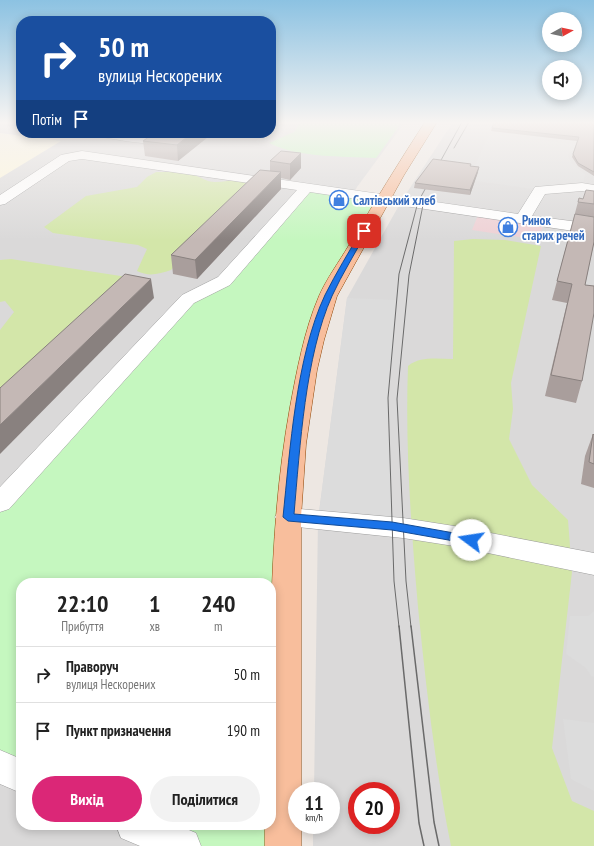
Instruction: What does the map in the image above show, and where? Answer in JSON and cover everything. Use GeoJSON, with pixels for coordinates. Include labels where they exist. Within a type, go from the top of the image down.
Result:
{"type":"FeatureCollection","features":[{"type":"Feature","properties":{"kind":"main road"},"geometry":{"type":"LineString","coordinates":[[283,846],[285,614],[288,517],[296,444],[307,370],[314,340],[328,296],[383,198],[406,161]]}},
{"type":"Feature","properties":{"kind":"lane"},"geometry":{"type":"LineString","coordinates":[[0,201],[59,161]]}},
{"type":"Feature","properties":{"kind":"lane"},"geometry":{"type":"LineString","coordinates":[[123,161],[594,229]]}},
{"type":"Feature","properties":{"kind":"lane"},"geometry":{"type":"LineString","coordinates":[[523,218],[540,190],[582,187],[594,189]]}},
{"type":"Feature","properties":{"kind":"lane"},"geometry":{"type":"LineString","coordinates":[[0,503],[188,299],[224,281],[306,188]]}},
{"type":"Feature","properties":{"kind":"lane"},"geometry":{"type":"LineString","coordinates":[[288,517],[410,529],[454,536],[594,564]]}},
{"type":"Feature","properties":{"kind":"lane"},"geometry":{"type":"LineString","coordinates":[[0,767],[16,774]]}},
{"type":"Feature","properties":{"kind":"lane"},"geometry":{"type":"LineString","coordinates":[[146,830],[183,846]]}},
{"type":"Feature","properties":{"kind":"shaded area"},"geometry":{"type":"Polygon","coordinates":[[[0,161],[376,161],[357,187],[259,388],[27,578],[16,578],[16,830],[218,830],[216,846],[0,846],[0,161]]]}},
{"type":"Feature","properties":{"kind":"shaded area"},"geometry":{"type":"Polygon","coordinates":[[[0,161],[27,161],[0,178],[0,161]]]}},
{"type":"Feature","properties":{"kind":"shaded area"},"geometry":{"type":"Polygon","coordinates":[[[427,161],[594,161],[594,846],[313,846],[313,834],[340,834],[340,782],[314,782],[318,520],[347,298],[402,200],[427,161]]]}},
{"type":"Feature","properties":{"kind":"shaded area"},"geometry":{"type":"Polygon","coordinates":[[[477,161],[570,161],[585,174],[583,185],[540,190],[476,181],[479,172],[473,171],[477,161]]]}},
{"type":"Feature","properties":{"kind":"shaded area","name":"Ринок старих речей"},"geometry":{"type":"Polygon","coordinates":[[[478,215],[543,224],[539,240],[472,230],[478,215]]]}},
{"type":"Feature","properties":{"kind":"shaded area"},"geometry":{"type":"Polygon","coordinates":[[[347,298],[396,300],[388,398],[392,526],[318,520],[347,298]]]}},
{"type":"Feature","properties":{"kind":"shaded area"},"geometry":{"type":"Polygon","coordinates":[[[594,611],[594,677],[591,676],[586,668],[566,654],[570,616],[588,616],[594,611]]]}},
{"type":"Feature","properties":{"kind":"shaded area"},"geometry":{"type":"Polygon","coordinates":[[[563,719],[594,723],[594,791],[571,779],[563,719]]]}},
{"type":"Feature","properties":{"kind":"green space"},"geometry":{"type":"Polygon","coordinates":[[[156,172],[185,173],[212,182],[240,180],[249,181],[244,198],[171,270],[158,274],[146,274],[137,271],[147,249],[138,245],[53,233],[44,227],[86,196],[137,187],[147,177],[156,172]]]}},
{"type":"Feature","properties":{"kind":"green space"},"geometry":{"type":"Polygon","coordinates":[[[306,188],[383,198],[328,296],[307,370],[283,846],[183,846],[146,830],[276,830],[276,578],[16,578],[16,774],[0,767],[0,503],[188,299],[224,281],[306,188]]]}},
{"type":"Feature","properties":{"kind":"green space"},"geometry":{"type":"Polygon","coordinates":[[[473,239],[505,240],[541,246],[511,383],[513,409],[509,439],[532,485],[568,520],[572,572],[552,748],[572,801],[594,811],[594,846],[451,846],[440,787],[424,667],[418,607],[408,456],[408,366],[424,359],[453,359],[454,241],[473,239]]]}},
{"type":"Feature","properties":{"kind":"green space"},"geometry":{"type":"Polygon","coordinates":[[[11,259],[127,277],[0,408],[0,330],[14,312],[5,301],[0,302],[0,260],[11,259]]]}},
{"type":"Feature","properties":{"kind":"building"},"geometry":{"type":"Polygon","coordinates":[[[273,161],[293,161],[290,164],[273,161]]]}},
{"type":"Feature","properties":{"kind":"building"},"geometry":{"type":"Polygon","coordinates":[[[431,161],[452,161],[471,164],[470,166],[479,167],[470,190],[415,183],[431,161]]]}},
{"type":"Feature","properties":{"kind":"building"},"geometry":{"type":"Polygon","coordinates":[[[577,161],[594,161],[594,172],[577,161]]]}},
{"type":"Feature","properties":{"kind":"building"},"geometry":{"type":"Polygon","coordinates":[[[260,170],[281,172],[195,260],[171,255],[260,170]]]}},
{"type":"Feature","properties":{"kind":"building"},"geometry":{"type":"Polygon","coordinates":[[[586,190],[594,191],[594,204],[578,202],[579,198],[583,199],[586,190]]]}},
{"type":"Feature","properties":{"kind":"building"},"geometry":{"type":"Polygon","coordinates":[[[575,214],[594,217],[594,242],[585,285],[594,286],[594,313],[582,381],[551,375],[572,284],[557,281],[575,214]]]}},
{"type":"Feature","properties":{"kind":"building"},"geometry":{"type":"Polygon","coordinates":[[[125,274],[151,279],[0,425],[0,388],[125,274]]]}},
{"type":"Feature","properties":{"kind":"building"},"geometry":{"type":"Polygon","coordinates":[[[593,434],[594,435],[594,464],[589,462],[593,434]]]}},
{"type":"Feature","properties":{"kind":"tram line"},"geometry":{"type":"LineString","coordinates":[[399,627],[394,581],[388,398],[399,274],[418,202],[440,161]]}},
{"type":"Feature","properties":{"kind":"tram line"},"geometry":{"type":"LineString","coordinates":[[411,627],[406,581],[397,399],[409,275],[423,205],[427,197]]}},
{"type":"Feature","properties":{"kind":"tram line"},"geometry":{"type":"LineString","coordinates":[[399,626],[419,823],[424,846]]}},
{"type":"Feature","properties":{"kind":"tram line"},"geometry":{"type":"LineString","coordinates":[[411,626],[434,822],[439,846]]}},
{"type":"Feature","properties":{"kind":"place","name":"Салтівський хлеб"},"geometry":{"type":"Point","coordinates":[339,200]}},
{"type":"Feature","properties":{"kind":"place","name":"Ринок старих речей"},"geometry":{"type":"Point","coordinates":[508,227]}},
{"type":"Feature","properties":{"kind":"route"},"geometry":{"type":"LineString","coordinates":[[364,231],[328,296],[314,340],[307,370],[296,444],[288,517],[392,526],[471,540]]}}]}
